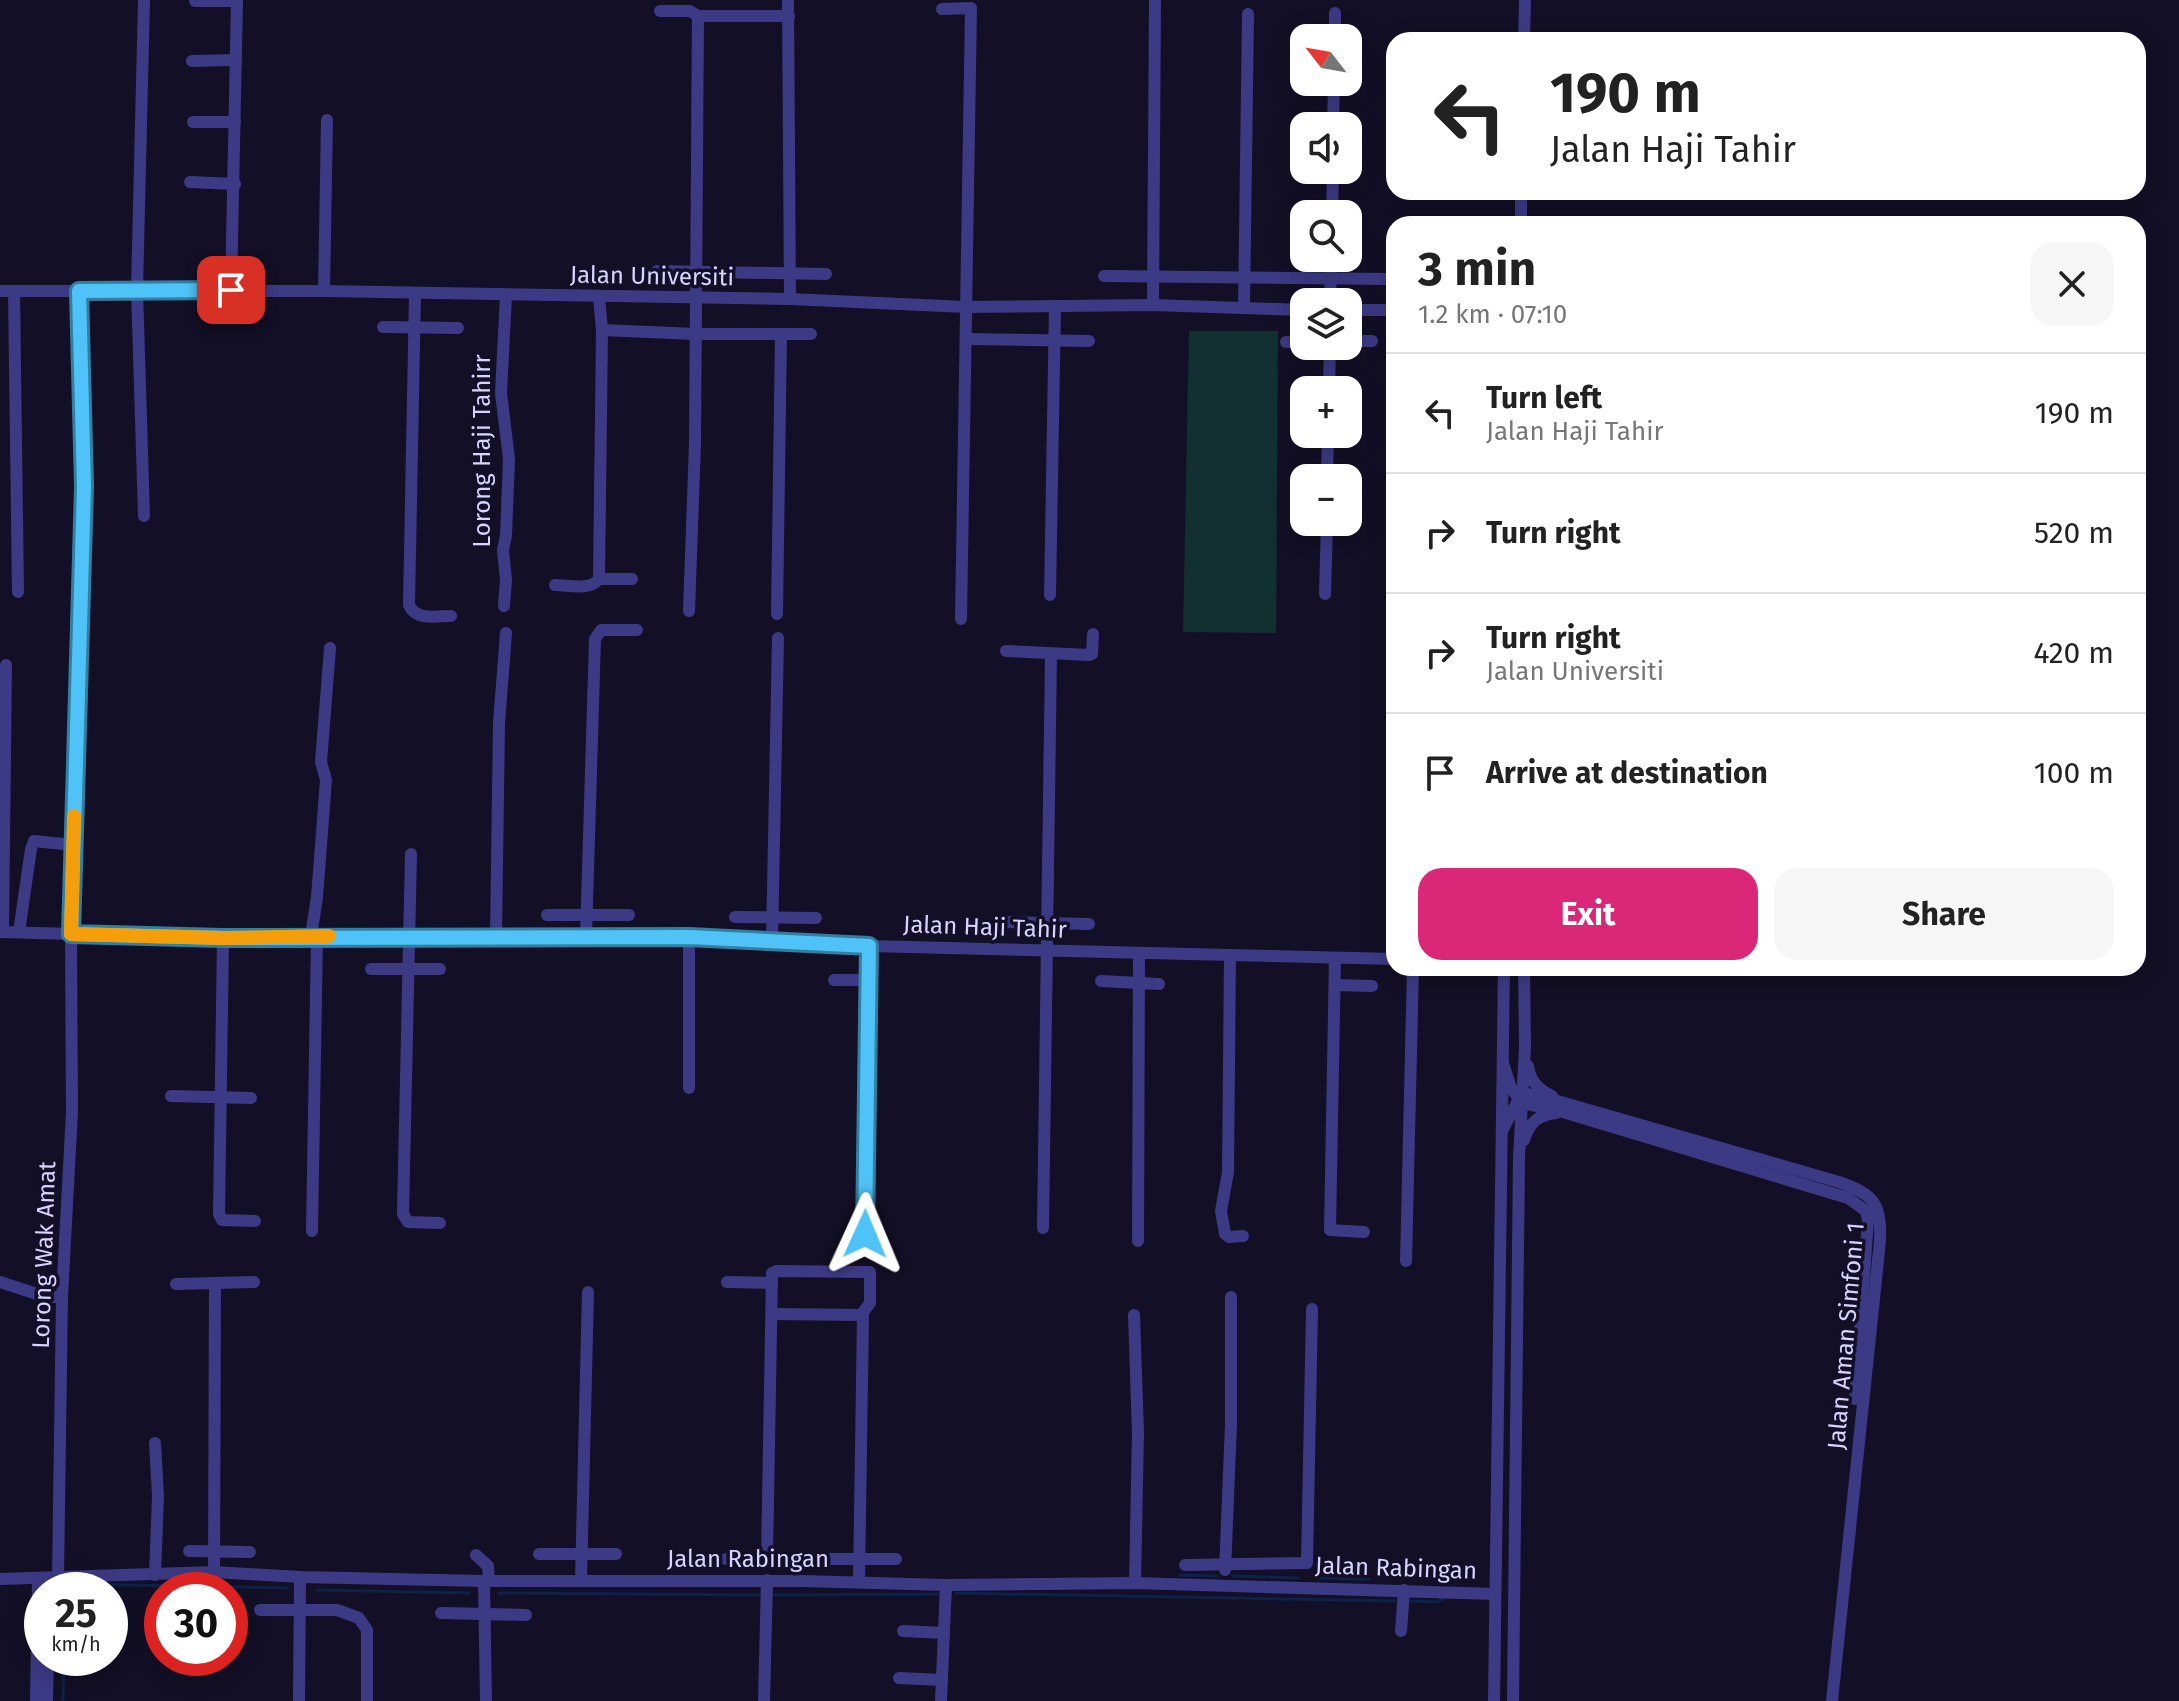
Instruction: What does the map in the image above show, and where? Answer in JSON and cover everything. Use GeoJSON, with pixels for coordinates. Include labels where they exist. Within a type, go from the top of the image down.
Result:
{"type":"FeatureCollection","features":[{"type":"Feature","properties":{"kind":"street"},"geometry":{"type":"LineString","coordinates":[[144,0],[137,290],[144,516]]}},
{"type":"Feature","properties":{"kind":"street"},"geometry":{"type":"LineString","coordinates":[[1153,305],[1155,0]]}},
{"type":"Feature","properties":{"kind":"street"},"geometry":{"type":"LineString","coordinates":[[1524,32],[1525,0]]}},
{"type":"Feature","properties":{"kind":"street"},"geometry":{"type":"LineString","coordinates":[[195,1],[237,1],[231,290]]}},
{"type":"Feature","properties":{"kind":"street"},"geometry":{"type":"LineString","coordinates":[[788,2],[790,299]]}},
{"type":"Feature","properties":{"kind":"street"},"geometry":{"type":"LineString","coordinates":[[942,9],[971,8],[961,619]]}},
{"type":"Feature","properties":{"kind":"street"},"geometry":{"type":"LineString","coordinates":[[660,11],[696,15],[789,16]]}},
{"type":"Feature","properties":{"kind":"street"},"geometry":{"type":"LineString","coordinates":[[1335,13],[1335,24]]}},
{"type":"Feature","properties":{"kind":"street"},"geometry":{"type":"LineString","coordinates":[[1244,308],[1248,14]]}},
{"type":"Feature","properties":{"kind":"street"},"geometry":{"type":"LineString","coordinates":[[689,611],[695,443],[696,15]]}},
{"type":"Feature","properties":{"kind":"street"},"geometry":{"type":"LineString","coordinates":[[192,61],[236,60]]}},
{"type":"Feature","properties":{"kind":"street"},"geometry":{"type":"LineString","coordinates":[[324,291],[327,120]]}},
{"type":"Feature","properties":{"kind":"street"},"geometry":{"type":"LineString","coordinates":[[193,122],[235,122]]}},
{"type":"Feature","properties":{"kind":"street"},"geometry":{"type":"LineString","coordinates":[[190,182],[235,184]]}},
{"type":"Feature","properties":{"kind":"street"},"geometry":{"type":"LineString","coordinates":[[657,271],[826,274]]}},
{"type":"Feature","properties":{"kind":"street"},"geometry":{"type":"LineString","coordinates":[[1331,272],[1331,288]]}},
{"type":"Feature","properties":{"kind":"street"},"geometry":{"type":"LineString","coordinates":[[1104,276],[1386,279]]}},
{"type":"Feature","properties":{"kind":"street","name":"Jalan Universiti"},"geometry":{"type":"LineString","coordinates":[[0,291],[324,291],[790,299],[966,307],[1153,305],[1290,310]]}},
{"type":"Feature","properties":{"kind":"street"},"geometry":{"type":"LineString","coordinates":[[14,291],[18,592]]}},
{"type":"Feature","properties":{"kind":"street","name":"Lorong Wak Amat"},"geometry":{"type":"LineString","coordinates":[[48,1572],[72,1112],[71,934],[84,487],[79,291]]}},
{"type":"Feature","properties":{"kind":"street"},"geometry":{"type":"LineString","coordinates":[[415,293],[409,605],[412,612],[421,616],[451,616]]}},
{"type":"Feature","properties":{"kind":"street","name":"Lorong Haji Tahirr"},"geometry":{"type":"LineString","coordinates":[[504,606],[506,580],[503,550],[509,459],[501,393],[506,296]]}},
{"type":"Feature","properties":{"kind":"street"},"geometry":{"type":"LineString","coordinates":[[555,585],[588,586],[599,579],[602,330],[599,297]]}},
{"type":"Feature","properties":{"kind":"street"},"geometry":{"type":"LineString","coordinates":[[1050,595],[1055,307]]}},
{"type":"Feature","properties":{"kind":"street"},"geometry":{"type":"LineString","coordinates":[[1362,310],[1386,310]]}},
{"type":"Feature","properties":{"kind":"street"},"geometry":{"type":"LineString","coordinates":[[0,323],[14,323]]}},
{"type":"Feature","properties":{"kind":"street"},"geometry":{"type":"LineString","coordinates":[[383,327],[458,328]]}},
{"type":"Feature","properties":{"kind":"street"},"geometry":{"type":"LineString","coordinates":[[602,330],[811,334]]}},
{"type":"Feature","properties":{"kind":"street"},"geometry":{"type":"LineString","coordinates":[[777,614],[781,334]]}},
{"type":"Feature","properties":{"kind":"street"},"geometry":{"type":"LineString","coordinates":[[966,339],[1089,341]]}},
{"type":"Feature","properties":{"kind":"street"},"geometry":{"type":"LineString","coordinates":[[1362,341],[1372,341]]}},
{"type":"Feature","properties":{"kind":"street"},"geometry":{"type":"LineString","coordinates":[[1325,594],[1327,536]]}},
{"type":"Feature","properties":{"kind":"street"},"geometry":{"type":"LineString","coordinates":[[599,579],[632,579]]}},
{"type":"Feature","properties":{"kind":"street"},"geometry":{"type":"LineString","coordinates":[[586,936],[595,639],[601,630],[637,630]]}},
{"type":"Feature","properties":{"kind":"street"},"geometry":{"type":"LineString","coordinates":[[496,936],[499,723],[506,633]]}},
{"type":"Feature","properties":{"kind":"street"},"geometry":{"type":"LineString","coordinates":[[1006,651],[1092,654],[1093,634]]}},
{"type":"Feature","properties":{"kind":"street"},"geometry":{"type":"LineString","coordinates":[[772,941],[778,638]]}},
{"type":"Feature","properties":{"kind":"street"},"geometry":{"type":"LineString","coordinates":[[312,1231],[314,936],[326,780],[321,762],[330,648]]}},
{"type":"Feature","properties":{"kind":"street"},"geometry":{"type":"LineString","coordinates":[[1043,1228],[1051,654]]}},
{"type":"Feature","properties":{"kind":"street"},"geometry":{"type":"LineString","coordinates":[[2,932],[6,665]]}},
{"type":"Feature","properties":{"kind":"street"},"geometry":{"type":"LineString","coordinates":[[19,932],[34,841],[73,845]]}},
{"type":"Feature","properties":{"kind":"street"},"geometry":{"type":"LineString","coordinates":[[411,854],[403,1214],[408,1222],[440,1223]]}},
{"type":"Feature","properties":{"kind":"street"},"geometry":{"type":"LineString","coordinates":[[547,915],[629,915]]}},
{"type":"Feature","properties":{"kind":"street"},"geometry":{"type":"LineString","coordinates":[[735,917],[816,918]]}},
{"type":"Feature","properties":{"kind":"street"},"geometry":{"type":"LineString","coordinates":[[1002,922],[1089,924]]}},
{"type":"Feature","properties":{"kind":"street","name":"Jalan Haji Tahir"},"geometry":{"type":"LineString","coordinates":[[2,932],[223,938],[689,937],[869,946],[1386,959]]}},
{"type":"Feature","properties":{"kind":"street"},"geometry":{"type":"LineString","coordinates":[[689,937],[689,1088]]}},
{"type":"Feature","properties":{"kind":"street"},"geometry":{"type":"LineString","coordinates":[[223,938],[219,1214],[222,1220],[255,1221]]}},
{"type":"Feature","properties":{"kind":"street"},"geometry":{"type":"LineString","coordinates":[[865,1234],[869,946]]}},
{"type":"Feature","properties":{"kind":"street"},"geometry":{"type":"LineString","coordinates":[[1138,1241],[1139,953]]}},
{"type":"Feature","properties":{"kind":"street"},"geometry":{"type":"LineString","coordinates":[[1230,956],[1228,1172],[1221,1211],[1225,1234],[1229,1237],[1243,1236]]}},
{"type":"Feature","properties":{"kind":"street"},"geometry":{"type":"LineString","coordinates":[[1335,958],[1330,1230],[1364,1232]]}},
{"type":"Feature","properties":{"kind":"street"},"geometry":{"type":"LineString","coordinates":[[371,969],[440,969]]}},
{"type":"Feature","properties":{"kind":"street"},"geometry":{"type":"LineString","coordinates":[[1406,1261],[1413,976]]}},
{"type":"Feature","properties":{"kind":"street"},"geometry":{"type":"LineString","coordinates":[[1494,1701],[1504,976]]}},
{"type":"Feature","properties":{"kind":"street"},"geometry":{"type":"LineString","coordinates":[[1513,1701],[1524,976]]}},
{"type":"Feature","properties":{"kind":"street"},"geometry":{"type":"LineString","coordinates":[[834,980],[868,980]]}},
{"type":"Feature","properties":{"kind":"street"},"geometry":{"type":"LineString","coordinates":[[1101,981],[1159,984]]}},
{"type":"Feature","properties":{"kind":"street"},"geometry":{"type":"LineString","coordinates":[[1335,985],[1372,986]]}},
{"type":"Feature","properties":{"kind":"street"},"geometry":{"type":"LineString","coordinates":[[1519,1157],[1528,1127],[1541,1115],[1562,1106],[1536,1085],[1530,1075],[1525,1047]]}},
{"type":"Feature","properties":{"kind":"street"},"geometry":{"type":"LineString","coordinates":[[1503,1063],[1520,1099]]}},
{"type":"Feature","properties":{"kind":"street"},"geometry":{"type":"LineString","coordinates":[[171,1096],[251,1098]]}},
{"type":"Feature","properties":{"kind":"street"},"geometry":{"type":"LineString","coordinates":[[1502,1131],[1520,1099]]}},
{"type":"Feature","properties":{"kind":"street","name":"Jalan Aman Simfoni 1"},"geometry":{"type":"LineString","coordinates":[[1520,1099],[1562,1106],[1855,1188],[1868,1195],[1879,1210],[1880,1241],[1832,1701]]}},
{"type":"Feature","properties":{"kind":"street","name":"Jalan Aman Simfoni 1"},"geometry":{"type":"LineString","coordinates":[[1562,1106],[1848,1198],[1866,1211],[1868,1238],[1851,1456],[1824,1701]]}},
{"type":"Feature","properties":{"kind":"street"},"geometry":{"type":"LineString","coordinates":[[767,1559],[772,1273],[870,1272],[870,1303],[863,1313],[859,1582]]}},
{"type":"Feature","properties":{"kind":"street"},"geometry":{"type":"LineString","coordinates":[[0,1282],[46,1297],[62,1297]]}},
{"type":"Feature","properties":{"kind":"street"},"geometry":{"type":"LineString","coordinates":[[176,1284],[254,1282]]}},
{"type":"Feature","properties":{"kind":"street"},"geometry":{"type":"LineString","coordinates":[[727,1282],[772,1283]]}},
{"type":"Feature","properties":{"kind":"street"},"geometry":{"type":"LineString","coordinates":[[214,1572],[215,1284]]}},
{"type":"Feature","properties":{"kind":"street"},"geometry":{"type":"LineString","coordinates":[[581,1580],[588,1292]]}},
{"type":"Feature","properties":{"kind":"street"},"geometry":{"type":"LineString","coordinates":[[1225,1585],[1231,1424],[1231,1297]]}},
{"type":"Feature","properties":{"kind":"street"},"geometry":{"type":"LineString","coordinates":[[1185,1565],[1307,1563],[1312,1309]]}},
{"type":"Feature","properties":{"kind":"street"},"geometry":{"type":"LineString","coordinates":[[772,1314],[863,1313]]}},
{"type":"Feature","properties":{"kind":"street"},"geometry":{"type":"LineString","coordinates":[[1134,1315],[1138,1433],[1135,1583]]}},
{"type":"Feature","properties":{"kind":"street"},"geometry":{"type":"LineString","coordinates":[[155,1443],[158,1496],[155,1572]]}},
{"type":"Feature","properties":{"kind":"street"},"geometry":{"type":"LineString","coordinates":[[189,1551],[250,1552]]}},
{"type":"Feature","properties":{"kind":"street"},"geometry":{"type":"LineString","coordinates":[[539,1554],[616,1554]]}},
{"type":"Feature","properties":{"kind":"street"},"geometry":{"type":"LineString","coordinates":[[476,1555],[488,1566],[486,1701]]}},
{"type":"Feature","properties":{"kind":"street"},"geometry":{"type":"LineString","coordinates":[[726,1559],[896,1559]]}},
{"type":"Feature","properties":{"kind":"street","name":"Jalan Rabingan"},"geometry":{"type":"LineString","coordinates":[[248,1574],[486,1581],[581,1580],[766,1591],[859,1582],[946,1585],[1135,1583],[1495,1594]]}},
{"type":"Feature","properties":{"kind":"street"},"geometry":{"type":"LineString","coordinates":[[299,1701],[300,1577]]}},
{"type":"Feature","properties":{"kind":"street","name":"Jalan Rabingan"},"geometry":{"type":"LineString","coordinates":[[0,1579],[24,1580]]}},
{"type":"Feature","properties":{"kind":"street"},"geometry":{"type":"LineString","coordinates":[[941,1701],[946,1585]]}},
{"type":"Feature","properties":{"kind":"street"},"geometry":{"type":"LineString","coordinates":[[1401,1631],[1404,1590]]}},
{"type":"Feature","properties":{"kind":"street"},"geometry":{"type":"LineString","coordinates":[[764,1701],[766,1591]]}},
{"type":"Feature","properties":{"kind":"street"},"geometry":{"type":"LineString","coordinates":[[260,1610],[337,1610],[354,1615],[364,1623],[367,1630],[367,1701]]}},
{"type":"Feature","properties":{"kind":"street"},"geometry":{"type":"LineString","coordinates":[[441,1613],[526,1615]]}},
{"type":"Feature","properties":{"kind":"street"},"geometry":{"type":"LineString","coordinates":[[903,1631],[944,1633]]}},
{"type":"Feature","properties":{"kind":"street","name":"Lorong Wak Amat"},"geometry":{"type":"LineString","coordinates":[[36,1701],[38,1676]]}},
{"type":"Feature","properties":{"kind":"street"},"geometry":{"type":"LineString","coordinates":[[47,1701],[48,1676]]}},
{"type":"Feature","properties":{"kind":"street"},"geometry":{"type":"LineString","coordinates":[[899,1678],[942,1680]]}},
{"type":"Feature","properties":{"kind":"green space"},"geometry":{"type":"Polygon","coordinates":[[[1189,331],[1278,331],[1276,633],[1183,632],[1189,331]]]}},
{"type":"Feature","properties":{"kind":"waterway"},"geometry":{"type":"LineString","coordinates":[[1180,1575],[1217,1576]]}},
{"type":"Feature","properties":{"kind":"waterway"},"geometry":{"type":"LineString","coordinates":[[1233,1576],[1298,1578]]}},
{"type":"Feature","properties":{"kind":"waterway"},"geometry":{"type":"LineString","coordinates":[[1315,1578],[1369,1579]]}},
{"type":"Feature","properties":{"kind":"waterway"},"geometry":{"type":"LineString","coordinates":[[128,1585],[288,1588]]}},
{"type":"Feature","properties":{"kind":"waterway"},"geometry":{"type":"LineString","coordinates":[[316,1590],[469,1593]]}},
{"type":"Feature","properties":{"kind":"waterway"},"geometry":{"type":"LineString","coordinates":[[499,1593],[763,1595]]}},
{"type":"Feature","properties":{"kind":"waterway"},"geometry":{"type":"LineString","coordinates":[[956,1593],[1395,1601]]}},
{"type":"Feature","properties":{"kind":"waterway"},"geometry":{"type":"LineString","coordinates":[[771,1595],[939,1594]]}},
{"type":"Feature","properties":{"kind":"waterway"},"geometry":{"type":"LineString","coordinates":[[1411,1601],[1437,1602],[1446,1597]]}},
{"type":"Feature","properties":{"kind":"waterway"},"geometry":{"type":"LineString","coordinates":[[63,1701],[64,1676]]}},
{"type":"Feature","properties":{"kind":"slow traffic"},"geometry":{"type":"LineString","coordinates":[[74,816],[71,934],[223,938],[329,936]]}},
{"type":"Feature","properties":{"kind":"route"},"geometry":{"type":"LineString","coordinates":[[231,290],[79,291],[84,487],[71,934],[223,938],[689,937],[869,946],[865,1234]]}}]}
